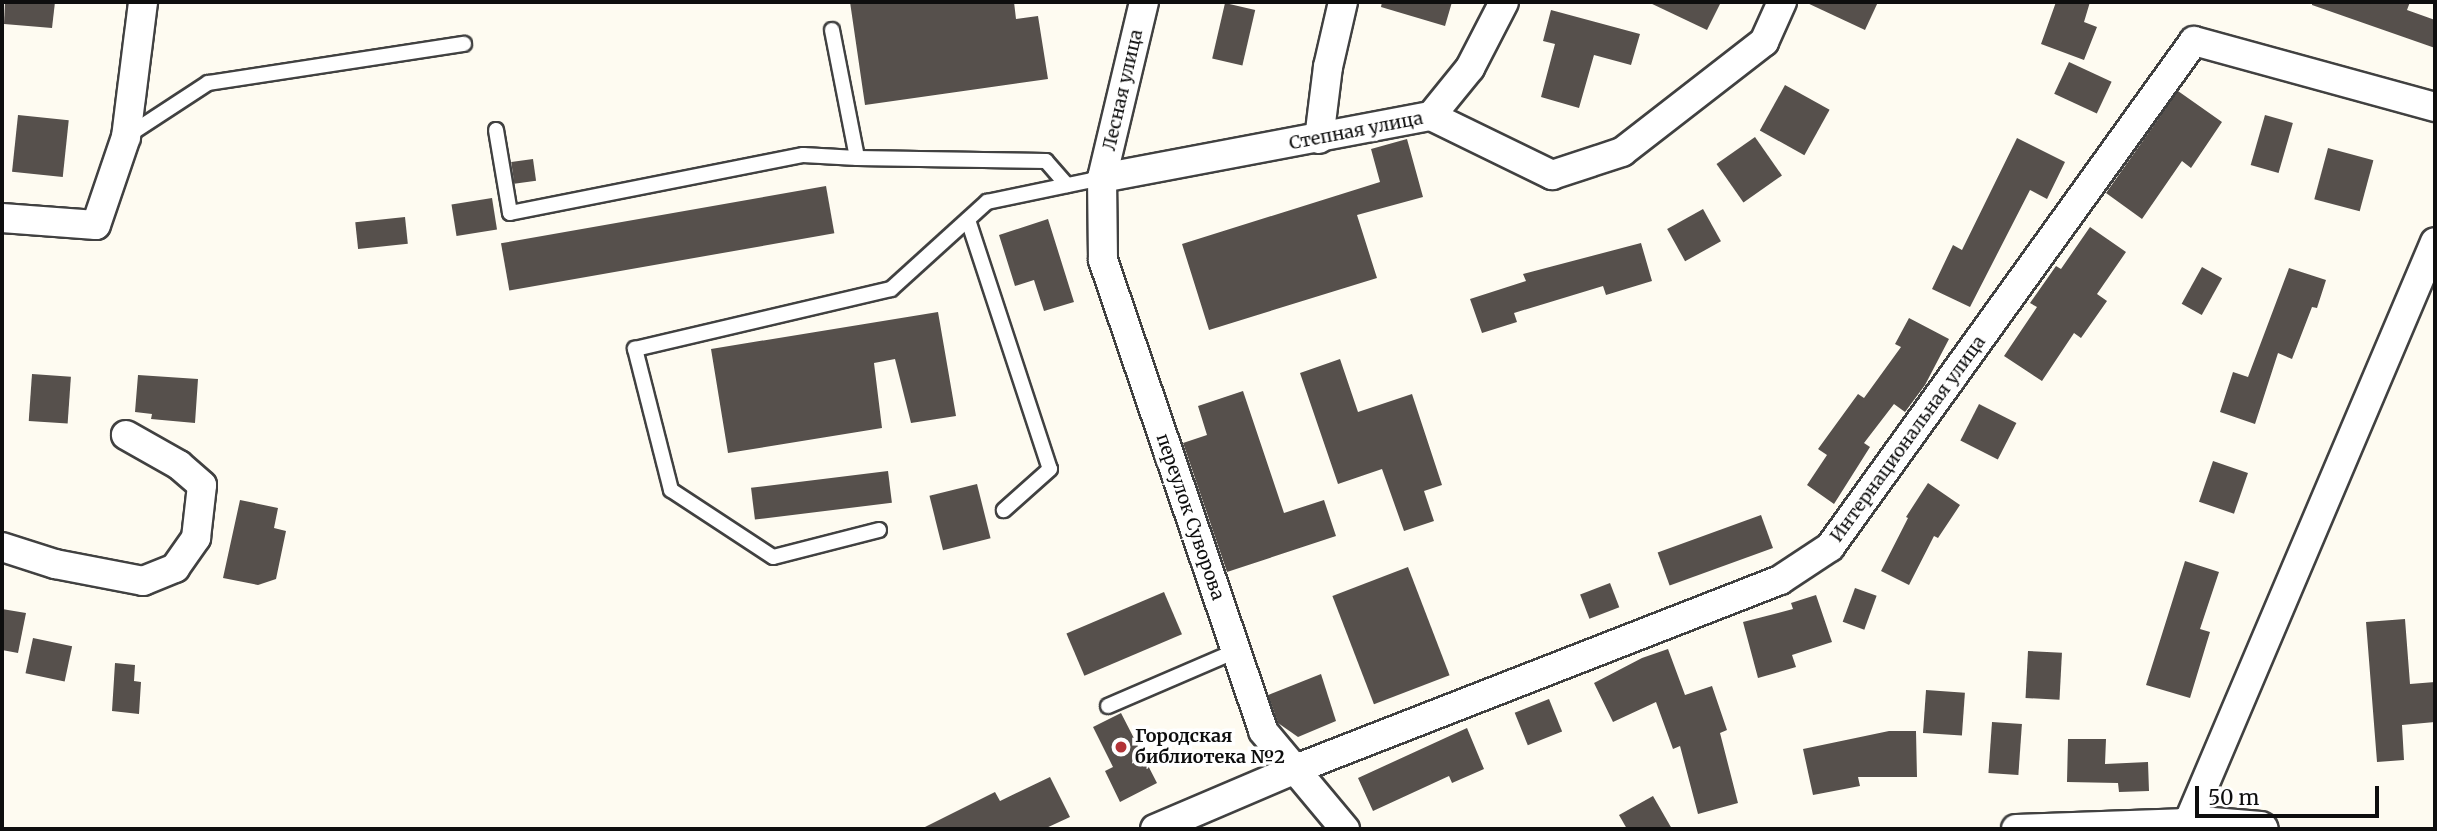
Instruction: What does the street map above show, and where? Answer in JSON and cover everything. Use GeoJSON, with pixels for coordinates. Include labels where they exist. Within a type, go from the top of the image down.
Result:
{"type":"FeatureCollection","features":[{"type":"Feature","properties":{"kind":"street"},"geometry":{"type":"LineString","coordinates":[[2,218],[96,225],[126,137],[143,2]]}},
{"type":"Feature","properties":{"kind":"street","name":"Лесная улица"},"geometry":{"type":"LineString","coordinates":[[1102,178],[1144,2]]}},
{"type":"Feature","properties":{"kind":"street"},"geometry":{"type":"LineString","coordinates":[[1318,139],[1328,67],[1343,2]]}},
{"type":"Feature","properties":{"kind":"street"},"geometry":{"type":"LineString","coordinates":[[1431,116],[1470,68],[1504,2]]}},
{"type":"Feature","properties":{"kind":"street","name":"Степная улица"},"geometry":{"type":"LineString","coordinates":[[1102,178],[1431,116],[1552,175],[1622,152],[1764,42],[1782,2]]}},
{"type":"Feature","properties":{"kind":"street","name":"Интернациональная улица"},"geometry":{"type":"LineString","coordinates":[[1155,829],[1293,770],[1780,580],[1830,547],[2194,41],[2435,107]]}},
{"type":"Feature","properties":{"kind":"street","name":"переулок Суворова"},"geometry":{"type":"LineString","coordinates":[[1102,178],[1103,260],[1263,731],[1345,829]]}},
{"type":"Feature","properties":{"kind":"street"},"geometry":{"type":"LineString","coordinates":[[2187,826],[2435,242]]}},
{"type":"Feature","properties":{"kind":"street"},"geometry":{"type":"LineString","coordinates":[[2,547],[55,564],[143,581],[175,568],[196,538],[202,485],[179,465],[126,435]]}},
{"type":"Feature","properties":{"kind":"street"},"geometry":{"type":"LineString","coordinates":[[2016,829],[2187,826],[2260,829]]}},
{"type":"Feature","properties":{"kind":"lane"},"geometry":{"type":"LineString","coordinates":[[832,30],[857,158]]}},
{"type":"Feature","properties":{"kind":"lane"},"geometry":{"type":"LineString","coordinates":[[126,137],[208,83],[464,44]]}},
{"type":"Feature","properties":{"kind":"lane"},"geometry":{"type":"LineString","coordinates":[[496,130],[510,213],[803,155],[1046,161],[1067,185]]}},
{"type":"Feature","properties":{"kind":"lane"},"geometry":{"type":"LineString","coordinates":[[879,530],[773,557],[671,490],[635,349],[891,289],[987,202],[1102,178]]}},
{"type":"Feature","properties":{"kind":"lane"},"geometry":{"type":"LineString","coordinates":[[968,220],[1050,469],[1004,510]]}},
{"type":"Feature","properties":{"kind":"lane"},"geometry":{"type":"LineString","coordinates":[[1108,706],[1236,651]]}},
{"type":"Feature","properties":{"kind":"building"},"geometry":{"type":"Polygon","coordinates":[[[5,2],[55,2],[52,28],[4,24],[5,2]]]}},
{"type":"Feature","properties":{"kind":"building"},"geometry":{"type":"Polygon","coordinates":[[[850,2],[1014,2],[1016,19],[1038,16],[1048,79],[865,105],[850,2]]]}},
{"type":"Feature","properties":{"kind":"building"},"geometry":{"type":"Polygon","coordinates":[[[1382,2],[1452,2],[1445,26],[1381,7],[1382,2]]]}},
{"type":"Feature","properties":{"kind":"building"},"geometry":{"type":"Polygon","coordinates":[[[1648,2],[1721,2],[1707,30],[1648,2]]]}},
{"type":"Feature","properties":{"kind":"building"},"geometry":{"type":"Polygon","coordinates":[[[1805,2],[1878,2],[1865,30],[1805,2]]]}},
{"type":"Feature","properties":{"kind":"building"},"geometry":{"type":"Polygon","coordinates":[[[2056,2],[2090,2],[2084,22],[2097,27],[2084,60],[2041,44],[2056,2]]]}},
{"type":"Feature","properties":{"kind":"building"},"geometry":{"type":"Polygon","coordinates":[[[2312,2],[2410,2],[2407,10],[2435,20],[2435,48],[2312,5],[2312,2]]]}},
{"type":"Feature","properties":{"kind":"building"},"geometry":{"type":"Polygon","coordinates":[[[1225,3],[1255,10],[1242,66],[1212,59],[1225,3]]]}},
{"type":"Feature","properties":{"kind":"building"},"geometry":{"type":"Polygon","coordinates":[[[1551,10],[1640,34],[1631,65],[1594,55],[1579,108],[1541,97],[1555,44],[1543,41],[1551,10]]]}},
{"type":"Feature","properties":{"kind":"building"},"geometry":{"type":"Polygon","coordinates":[[[2069,62],[2112,82],[2097,114],[2054,94],[2069,62]]]}},
{"type":"Feature","properties":{"kind":"building"},"geometry":{"type":"Polygon","coordinates":[[[1785,85],[1830,110],[1804,155],[1760,130],[1785,85]]]}},
{"type":"Feature","properties":{"kind":"building"},"geometry":{"type":"Polygon","coordinates":[[[2178,91],[2222,122],[2191,168],[2182,161],[2142,219],[2106,193],[2178,91]]]}},
{"type":"Feature","properties":{"kind":"building"},"geometry":{"type":"Polygon","coordinates":[[[18,115],[69,120],[63,177],[12,172],[18,115]]]}},
{"type":"Feature","properties":{"kind":"building"},"geometry":{"type":"Polygon","coordinates":[[[2265,115],[2293,123],[2279,173],[2251,165],[2265,115]]]}},
{"type":"Feature","properties":{"kind":"building"},"geometry":{"type":"Polygon","coordinates":[[[1755,137],[1782,176],[1743,202],[1716,164],[1755,137]]]}},
{"type":"Feature","properties":{"kind":"building"},"geometry":{"type":"Polygon","coordinates":[[[2017,138],[2065,162],[2047,199],[2030,190],[1970,307],[1932,289],[1953,245],[1962,250],[2017,138]]]}},
{"type":"Feature","properties":{"kind":"building"},"geometry":{"type":"Polygon","coordinates":[[[1407,139],[1423,197],[1357,215],[1377,278],[1209,330],[1182,244],[1380,182],[1371,149],[1407,139]]]}},
{"type":"Feature","properties":{"kind":"building"},"geometry":{"type":"Polygon","coordinates":[[[2328,148],[2373,160],[2360,211],[2314,199],[2328,148]]]}},
{"type":"Feature","properties":{"kind":"building"},"geometry":{"type":"Polygon","coordinates":[[[533,159],[536,181],[514,184],[511,162],[533,159]]]}},
{"type":"Feature","properties":{"kind":"building"},"geometry":{"type":"Polygon","coordinates":[[[826,186],[834,233],[509,291],[501,243],[826,186]]]}},
{"type":"Feature","properties":{"kind":"building"},"geometry":{"type":"Polygon","coordinates":[[[492,198],[497,230],[457,236],[452,204],[492,198]]]}},
{"type":"Feature","properties":{"kind":"building"},"geometry":{"type":"Polygon","coordinates":[[[1703,209],[1721,241],[1685,261],[1667,229],[1703,209]]]}},
{"type":"Feature","properties":{"kind":"building"},"geometry":{"type":"Polygon","coordinates":[[[405,217],[408,244],[358,249],[355,222],[405,217]]]}},
{"type":"Feature","properties":{"kind":"building"},"geometry":{"type":"Polygon","coordinates":[[[1048,219],[1074,302],[1044,311],[1034,280],[1015,286],[999,235],[1048,219]]]}},
{"type":"Feature","properties":{"kind":"building"},"geometry":{"type":"Polygon","coordinates":[[[2090,227],[2126,252],[2097,294],[2107,301],[2081,338],[2074,333],[2042,381],[2004,356],[2037,307],[2030,303],[2056,266],[2061,269],[2090,227]]]}},
{"type":"Feature","properties":{"kind":"building"},"geometry":{"type":"Polygon","coordinates":[[[1641,243],[1652,281],[1606,295],[1603,286],[1514,313],[1517,322],[1482,333],[1470,299],[1526,281],[1523,274],[1641,243]]]}},
{"type":"Feature","properties":{"kind":"building"},"geometry":{"type":"Polygon","coordinates":[[[2202,267],[2222,278],[2202,315],[2182,304],[2202,267]]]}},
{"type":"Feature","properties":{"kind":"building"},"geometry":{"type":"Polygon","coordinates":[[[2289,268],[2326,280],[2317,308],[2312,307],[2292,359],[2278,353],[2255,424],[2220,412],[2233,372],[2248,377],[2289,268]]]}},
{"type":"Feature","properties":{"kind":"building"},"geometry":{"type":"Polygon","coordinates":[[[938,312],[956,416],[911,423],[895,359],[874,363],[882,428],[728,453],[711,349],[938,312]]]}},
{"type":"Feature","properties":{"kind":"building"},"geometry":{"type":"Polygon","coordinates":[[[1909,318],[1949,339],[1925,385],[1905,412],[1894,404],[1864,443],[1870,447],[1834,504],[1807,485],[1827,455],[1818,449],[1858,394],[1864,398],[1901,347],[1895,344],[1909,318]]]}},
{"type":"Feature","properties":{"kind":"building"},"geometry":{"type":"Polygon","coordinates":[[[1340,359],[1358,412],[1412,394],[1442,485],[1424,491],[1434,521],[1404,531],[1382,469],[1338,484],[1300,373],[1340,359]]]}},
{"type":"Feature","properties":{"kind":"building"},"geometry":{"type":"Polygon","coordinates":[[[32,374],[71,377],[68,424],[29,421],[32,374]]]}},
{"type":"Feature","properties":{"kind":"building"},"geometry":{"type":"Polygon","coordinates":[[[138,375],[198,379],[195,423],[151,419],[152,414],[135,412],[138,375]]]}},
{"type":"Feature","properties":{"kind":"building"},"geometry":{"type":"Polygon","coordinates":[[[1243,391],[1284,513],[1324,500],[1336,536],[1227,572],[1183,443],[1207,435],[1198,406],[1243,391]]]}},
{"type":"Feature","properties":{"kind":"building"},"geometry":{"type":"Polygon","coordinates":[[[1979,404],[2016,423],[1998,460],[1960,441],[1979,404]]]}},
{"type":"Feature","properties":{"kind":"building"},"geometry":{"type":"Polygon","coordinates":[[[2213,461],[2248,473],[2234,514],[2199,502],[2213,461]]]}},
{"type":"Feature","properties":{"kind":"building"},"geometry":{"type":"Polygon","coordinates":[[[888,471],[892,503],[755,520],[751,488],[888,471]]]}},
{"type":"Feature","properties":{"kind":"building"},"geometry":{"type":"Polygon","coordinates":[[[1928,483],[1960,505],[1938,538],[1934,536],[1909,585],[1881,571],[1908,518],[1906,517],[1928,483]]]}},
{"type":"Feature","properties":{"kind":"building"},"geometry":{"type":"Polygon","coordinates":[[[977,484],[991,538],[943,550],[929,496],[977,484]]]}},
{"type":"Feature","properties":{"kind":"building"},"geometry":{"type":"Polygon","coordinates":[[[240,500],[278,508],[274,528],[286,531],[276,579],[258,585],[223,578],[240,500]]]}},
{"type":"Feature","properties":{"kind":"building"},"geometry":{"type":"Polygon","coordinates":[[[1761,515],[1773,548],[1670,586],[1658,553],[1761,515]]]}},
{"type":"Feature","properties":{"kind":"building"},"geometry":{"type":"Polygon","coordinates":[[[2185,561],[2219,572],[2200,629],[2210,632],[2190,698],[2146,685],[2185,561]]]}},
{"type":"Feature","properties":{"kind":"building"},"geometry":{"type":"Polygon","coordinates":[[[1408,567],[1450,675],[1374,704],[1332,596],[1408,567]]]}},
{"type":"Feature","properties":{"kind":"building"},"geometry":{"type":"Polygon","coordinates":[[[1610,583],[1619,607],[1589,619],[1580,594],[1610,583]]]}},
{"type":"Feature","properties":{"kind":"building"},"geometry":{"type":"Polygon","coordinates":[[[1855,588],[1877,596],[1864,630],[1843,622],[1855,588]]]}},
{"type":"Feature","properties":{"kind":"building"},"geometry":{"type":"Polygon","coordinates":[[[1164,592],[1182,634],[1084,676],[1066,633],[1164,592]]]}},
{"type":"Feature","properties":{"kind":"building"},"geometry":{"type":"Polygon","coordinates":[[[1816,595],[1832,642],[1792,655],[1796,667],[1758,678],[1743,622],[1793,609],[1791,603],[1816,595]]]}},
{"type":"Feature","properties":{"kind":"building"},"geometry":{"type":"Polygon","coordinates":[[[2,609],[26,613],[18,653],[2,650],[2,609]]]}},
{"type":"Feature","properties":{"kind":"building"},"geometry":{"type":"Polygon","coordinates":[[[2405,619],[2410,684],[2435,682],[2435,722],[2402,725],[2404,760],[2377,762],[2366,622],[2405,619]]]}},
{"type":"Feature","properties":{"kind":"building"},"geometry":{"type":"Polygon","coordinates":[[[33,638],[72,646],[65,682],[26,673],[33,638]]]}},
{"type":"Feature","properties":{"kind":"building"},"geometry":{"type":"Polygon","coordinates":[[[1668,649],[1685,695],[1712,686],[1727,730],[1720,733],[1738,803],[1698,814],[1680,746],[1673,749],[1656,702],[1613,722],[1594,683],[1642,658],[1668,649]]]}},
{"type":"Feature","properties":{"kind":"building"},"geometry":{"type":"Polygon","coordinates":[[[2028,651],[2062,653],[2059,700],[2026,698],[2028,651]]]}},
{"type":"Feature","properties":{"kind":"building"},"geometry":{"type":"Polygon","coordinates":[[[115,663],[135,665],[134,681],[141,682],[139,714],[112,711],[115,663]]]}},
{"type":"Feature","properties":{"kind":"building"},"geometry":{"type":"Polygon","coordinates":[[[1321,674],[1336,721],[1298,737],[1278,723],[1268,695],[1321,674]]]}},
{"type":"Feature","properties":{"kind":"building"},"geometry":{"type":"Polygon","coordinates":[[[1926,690],[1965,693],[1962,736],[1923,733],[1926,690]]]}},
{"type":"Feature","properties":{"kind":"building"},"geometry":{"type":"Polygon","coordinates":[[[1549,699],[1562,731],[1528,745],[1515,713],[1549,699]]]}},
{"type":"Feature","properties":{"kind":"building","name":"Городская библиотека №2"},"geometry":{"type":"Polygon","coordinates":[[[1121,713],[1157,783],[1120,802],[1105,771],[1113,767],[1093,727],[1121,713]]]}},
{"type":"Feature","properties":{"kind":"building"},"geometry":{"type":"Polygon","coordinates":[[[1992,722],[2022,724],[2018,775],[1988,773],[1992,722]]]}},
{"type":"Feature","properties":{"kind":"building"},"geometry":{"type":"Polygon","coordinates":[[[1467,728],[1484,769],[1452,783],[1449,776],[1373,811],[1358,778],[1467,728]]]}},
{"type":"Feature","properties":{"kind":"building"},"geometry":{"type":"Polygon","coordinates":[[[1889,731],[1916,731],[1917,777],[1858,777],[1860,786],[1813,795],[1803,749],[1889,731]]]}},
{"type":"Feature","properties":{"kind":"building"},"geometry":{"type":"Polygon","coordinates":[[[2068,739],[2106,739],[2105,764],[2148,762],[2149,791],[2119,792],[2118,783],[2067,782],[2068,739]]]}},
{"type":"Feature","properties":{"kind":"building"},"geometry":{"type":"Polygon","coordinates":[[[1050,777],[1070,817],[1044,829],[921,829],[995,792],[1000,801],[1050,777]]]}},
{"type":"Feature","properties":{"kind":"building"},"geometry":{"type":"Polygon","coordinates":[[[1653,796],[1672,829],[1627,829],[1619,815],[1653,796]]]}},
{"type":"Feature","properties":{"kind":"place","name":"Городская библиотека №2"},"geometry":{"type":"Point","coordinates":[1121,747]}}]}
